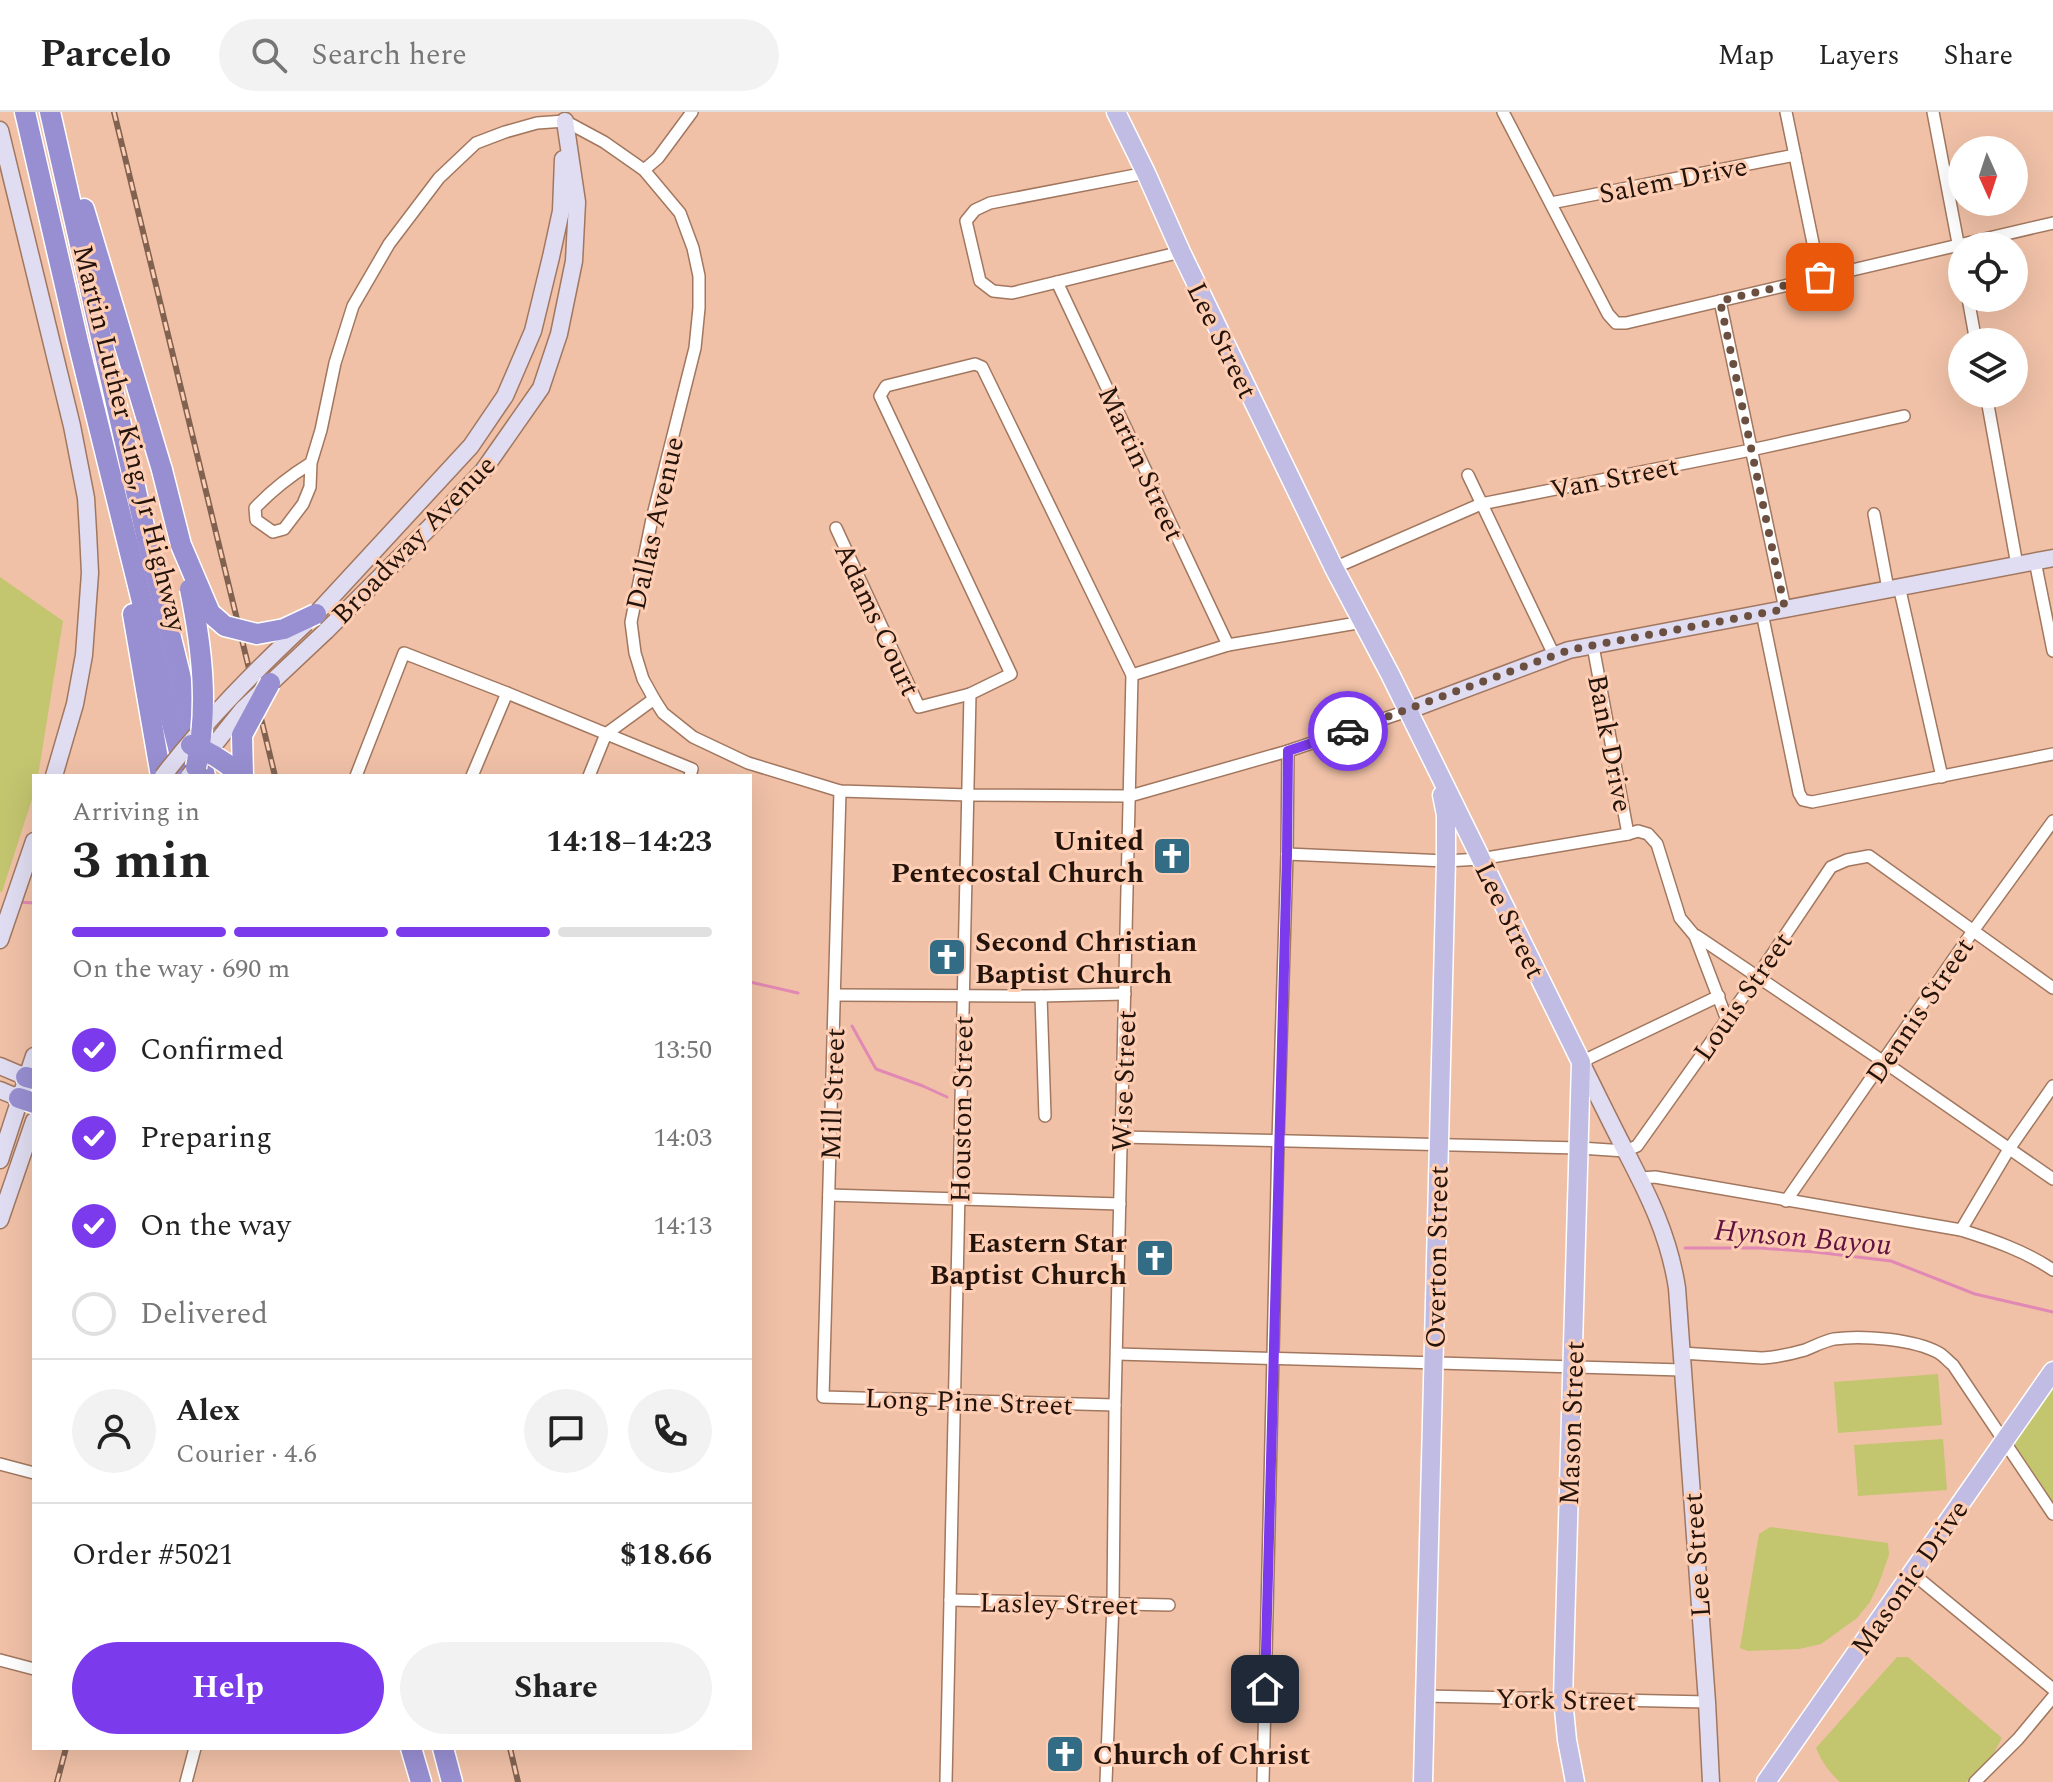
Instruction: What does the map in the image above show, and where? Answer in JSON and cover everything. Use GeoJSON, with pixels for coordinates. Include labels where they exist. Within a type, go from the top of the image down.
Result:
{"type":"FeatureCollection","features":[{"type":"Feature","properties":{"kind":"highway","name":"Martin Luther King, Jr Highway"},"geometry":{"type":"LineString","coordinates":[[25,112],[110,468],[196,763]]}},
{"type":"Feature","properties":{"kind":"highway","name":"Martin Luther King, Jr Highway"},"geometry":{"type":"LineString","coordinates":[[50,112],[196,763]]}},
{"type":"Feature","properties":{"kind":"highway"},"geometry":{"type":"LineString","coordinates":[[56,112],[162,470],[181,545],[201,653],[203,727],[196,763],[225,761],[240,774]]}},
{"type":"Feature","properties":{"kind":"highway"},"geometry":{"type":"LineString","coordinates":[[110,468],[162,774]]}},
{"type":"Feature","properties":{"kind":"highway"},"geometry":{"type":"LineString","coordinates":[[181,545],[210,613],[225,626],[257,634],[321,622]]}},
{"type":"Feature","properties":{"kind":"highway"},"geometry":{"type":"LineString","coordinates":[[242,774],[242,735],[270,683]]}},
{"type":"Feature","properties":{"kind":"highway"},"geometry":{"type":"LineString","coordinates":[[415,1750],[423,1782]]}},
{"type":"Feature","properties":{"kind":"highway"},"geometry":{"type":"LineString","coordinates":[[444,1750],[452,1782]]}},
{"type":"Feature","properties":{"kind":"main road","name":"Lee Street"},"geometry":{"type":"LineString","coordinates":[[1116,112],[1334,568],[1658,1218],[1672,1258],[1677,1288],[1711,1782]]}},
{"type":"Feature","properties":{"kind":"main road","name":"Broadway Avenue"},"geometry":{"type":"LineString","coordinates":[[167,774],[196,763],[270,683],[471,446],[505,396],[533,331],[561,211],[565,116]]}},
{"type":"Feature","properties":{"kind":"main road","name":"Broadway Avenue"},"geometry":{"type":"LineString","coordinates":[[203,727],[259,667],[321,622],[414,544],[483,471],[541,388],[559,334],[574,261],[577,202],[565,116]]}},
{"type":"Feature","properties":{"kind":"main road"},"geometry":{"type":"LineString","coordinates":[[0,130],[72,426],[86,498],[90,573],[84,655],[75,704],[55,774]]}},
{"type":"Feature","properties":{"kind":"main road"},"geometry":{"type":"LineString","coordinates":[[1407,711],[1554,655],[2053,558]]}},
{"type":"Feature","properties":{"kind":"main road","name":"Overton Street"},"geometry":{"type":"LineString","coordinates":[[1420,736],[1446,815],[1423,1782]]}},
{"type":"Feature","properties":{"kind":"main road"},"geometry":{"type":"LineString","coordinates":[[0,940],[32,847]]}},
{"type":"Feature","properties":{"kind":"main road","name":"Mason Street"},"geometry":{"type":"LineString","coordinates":[[1575,1782],[1563,1699],[1581,1062]]}},
{"type":"Feature","properties":{"kind":"main road"},"geometry":{"type":"LineString","coordinates":[[0,1066],[30,1078],[27,1100],[0,1160]]}},
{"type":"Feature","properties":{"kind":"main road"},"geometry":{"type":"LineString","coordinates":[[0,1090],[27,1100]]}},
{"type":"Feature","properties":{"kind":"main road"},"geometry":{"type":"LineString","coordinates":[[0,1220],[5,1189],[32,1126]]}},
{"type":"Feature","properties":{"kind":"main road","name":"Masonic Drive"},"geometry":{"type":"LineString","coordinates":[[1766,1782],[2053,1371]]}},
{"type":"Feature","properties":{"kind":"street"},"geometry":{"type":"LineString","coordinates":[[644,170],[658,158],[692,112]]}},
{"type":"Feature","properties":{"kind":"street"},"geometry":{"type":"LineString","coordinates":[[1503,112],[1608,314],[1616,323],[1948,248]]}},
{"type":"Feature","properties":{"kind":"street"},"geometry":{"type":"LineString","coordinates":[[1786,112],[1820,277]]}},
{"type":"Feature","properties":{"kind":"street"},"geometry":{"type":"LineString","coordinates":[[1933,112],[1956,232]]}},
{"type":"Feature","properties":{"kind":"street"},"geometry":{"type":"LineString","coordinates":[[311,463],[268,494],[255,508],[256,520],[273,532],[284,529],[303,504],[310,487],[311,463],[335,363],[353,306],[389,244],[439,178],[476,143],[565,116]]}},
{"type":"Feature","properties":{"kind":"street","name":"Dallas Avenue"},"geometry":{"type":"LineString","coordinates":[[565,116],[644,170],[680,213],[699,276],[695,348],[652,519],[631,622],[635,653],[643,679],[663,713],[693,737],[748,763],[840,791],[1130,796],[1288,751],[1407,711]]}},
{"type":"Feature","properties":{"kind":"street","name":"Salem Drive"},"geometry":{"type":"LineString","coordinates":[[1551,203],[1795,155]]}},
{"type":"Feature","properties":{"kind":"street"},"geometry":{"type":"LineString","coordinates":[[1146,173],[990,203],[975,210],[966,221],[980,281],[993,291],[1012,293],[1181,252]]}},
{"type":"Feature","properties":{"kind":"street"},"geometry":{"type":"LineString","coordinates":[[2015,232],[2053,223]]}},
{"type":"Feature","properties":{"kind":"street","name":"Martin Street"},"geometry":{"type":"LineString","coordinates":[[1057,282],[1228,645]]}},
{"type":"Feature","properties":{"kind":"street"},"geometry":{"type":"LineString","coordinates":[[1720,301],[1785,609]]}},
{"type":"Feature","properties":{"kind":"street","name":"Wise Street"},"geometry":{"type":"LineString","coordinates":[[970,694],[1011,674],[880,396],[886,386],[975,364],[982,367],[1132,675],[1113,1603],[1106,1782]]}},
{"type":"Feature","properties":{"kind":"street"},"geometry":{"type":"LineString","coordinates":[[1989,408],[2017,565]]}},
{"type":"Feature","properties":{"kind":"street","name":"Van Street"},"geometry":{"type":"LineString","coordinates":[[1334,568],[1481,504],[1904,416]]}},
{"type":"Feature","properties":{"kind":"street"},"geometry":{"type":"LineString","coordinates":[[1468,475],[1554,655]]}},
{"type":"Feature","properties":{"kind":"street"},"geometry":{"type":"LineString","coordinates":[[1874,514],[1942,777]]}},
{"type":"Feature","properties":{"kind":"street","name":"Adams Court"},"geometry":{"type":"LineString","coordinates":[[836,528],[919,707],[970,694]]}},
{"type":"Feature","properties":{"kind":"street"},"geometry":{"type":"LineString","coordinates":[[2035,561],[2053,651]]}},
{"type":"Feature","properties":{"kind":"street"},"geometry":{"type":"LineString","coordinates":[[1762,613],[1799,793],[1803,800],[1812,802],[2053,754]]}},
{"type":"Feature","properties":{"kind":"street"},"geometry":{"type":"LineString","coordinates":[[1132,675],[1228,645],[1363,622]]}},
{"type":"Feature","properties":{"kind":"street","name":"Bank Drive"},"geometry":{"type":"LineString","coordinates":[[1287,854],[1446,861],[1480,859],[1628,834],[1593,646]]}},
{"type":"Feature","properties":{"kind":"street"},"geometry":{"type":"LineString","coordinates":[[357,774],[404,653],[606,734],[691,773]]}},
{"type":"Feature","properties":{"kind":"street"},"geometry":{"type":"LineString","coordinates":[[473,774],[507,693]]}},
{"type":"Feature","properties":{"kind":"street","name":"Houston Street"},"geometry":{"type":"LineString","coordinates":[[946,1782],[970,694]]}},
{"type":"Feature","properties":{"kind":"street"},"geometry":{"type":"LineString","coordinates":[[590,774],[606,734],[654,699]]}},
{"type":"Feature","properties":{"kind":"street"},"geometry":{"type":"LineString","coordinates":[[1263,1782],[1288,751]]}},
{"type":"Feature","properties":{"kind":"street","name":"Mill Street"},"geometry":{"type":"LineString","coordinates":[[823,1397],[840,791]]}},
{"type":"Feature","properties":{"kind":"street","name":"Dennis Street"},"geometry":{"type":"LineString","coordinates":[[1786,1201],[2053,821]]}},
{"type":"Feature","properties":{"kind":"street"},"geometry":{"type":"LineString","coordinates":[[1628,834],[1638,831],[1648,834],[1657,844],[1680,918],[1695,936],[2053,1179]]}},
{"type":"Feature","properties":{"kind":"street","name":"Louis Street"},"geometry":{"type":"LineString","coordinates":[[1625,1151],[1637,1146],[1831,867],[1869,856],[1973,931]]}},
{"type":"Feature","properties":{"kind":"street"},"geometry":{"type":"LineString","coordinates":[[1973,931],[2053,988]]}},
{"type":"Feature","properties":{"kind":"street"},"geometry":{"type":"LineString","coordinates":[[1695,936],[1727,1020]]}},
{"type":"Feature","properties":{"kind":"street"},"geometry":{"type":"LineString","coordinates":[[835,995],[1125,994]]}},
{"type":"Feature","properties":{"kind":"street"},"geometry":{"type":"LineString","coordinates":[[1041,996],[1045,1116]]}},
{"type":"Feature","properties":{"kind":"street"},"geometry":{"type":"LineString","coordinates":[[1581,1062],[1719,996]]}},
{"type":"Feature","properties":{"kind":"street"},"geometry":{"type":"LineString","coordinates":[[1961,1230],[2009,1149],[2053,1086]]}},
{"type":"Feature","properties":{"kind":"street"},"geometry":{"type":"LineString","coordinates":[[1121,1137],[1625,1151]]}},
{"type":"Feature","properties":{"kind":"street"},"geometry":{"type":"LineString","coordinates":[[1640,1178],[1655,1177],[1961,1230],[2035,1258],[2053,1270]]}},
{"type":"Feature","properties":{"kind":"street"},"geometry":{"type":"LineString","coordinates":[[829,1195],[1120,1204]]}},
{"type":"Feature","properties":{"kind":"street"},"geometry":{"type":"LineString","coordinates":[[1117,1354],[1572,1365],[1773,1358],[1832,1340],[1880,1339],[1924,1347],[1941,1354],[1953,1365],[2053,1514]]}},
{"type":"Feature","properties":{"kind":"street","name":"Long Pine Street"},"geometry":{"type":"LineString","coordinates":[[823,1397],[1115,1405]]}},
{"type":"Feature","properties":{"kind":"street"},"geometry":{"type":"LineString","coordinates":[[0,1464],[32,1472]]}},
{"type":"Feature","properties":{"kind":"street"},"geometry":{"type":"LineString","coordinates":[[1912,1573],[2053,1689]]}},
{"type":"Feature","properties":{"kind":"street","name":"Lasley Street"},"geometry":{"type":"LineString","coordinates":[[950,1600],[1169,1605]]}},
{"type":"Feature","properties":{"kind":"street"},"geometry":{"type":"LineString","coordinates":[[0,1660],[32,1668]]}},
{"type":"Feature","properties":{"kind":"street","name":"York Street"},"geometry":{"type":"LineString","coordinates":[[1426,1696],[1707,1702]]}},
{"type":"Feature","properties":{"kind":"street"},"geometry":{"type":"LineString","coordinates":[[1975,1782],[2053,1697]]}},
{"type":"Feature","properties":{"kind":"street"},"geometry":{"type":"LineString","coordinates":[[186,1782],[194,1750]]}},
{"type":"Feature","properties":{"kind":"green space"},"geometry":{"type":"Polygon","coordinates":[[[0,577],[63,621],[38,774],[32,774],[32,799],[0,892],[0,577]]]}},
{"type":"Feature","properties":{"kind":"green space"},"geometry":{"type":"Polygon","coordinates":[[[2053,1371],[2053,1508],[2005,1440],[2053,1371]]]}},
{"type":"Feature","properties":{"kind":"green space"},"geometry":{"type":"Polygon","coordinates":[[[1938,1374],[1942,1425],[1838,1433],[1834,1382],[1938,1374]]]}},
{"type":"Feature","properties":{"kind":"green space"},"geometry":{"type":"Polygon","coordinates":[[[1943,1439],[1947,1490],[1858,1496],[1854,1445],[1943,1439]]]}},
{"type":"Feature","properties":{"kind":"green space"},"geometry":{"type":"Polygon","coordinates":[[[1770,1527],[1888,1543],[1889,1555],[1870,1602],[1857,1618],[1821,1644],[1799,1649],[1748,1651],[1740,1648],[1759,1534],[1770,1527]]]}},
{"type":"Feature","properties":{"kind":"green space"},"geometry":{"type":"Polygon","coordinates":[[[1897,1657],[1908,1657],[2002,1738],[1989,1762],[1966,1782],[1840,1782],[1821,1758],[1816,1748],[1897,1657]]]}},
{"type":"Feature","properties":{"kind":"waterway","name":"Hynson Bayou"},"geometry":{"type":"LineString","coordinates":[[18,902],[32,903]]}},
{"type":"Feature","properties":{"kind":"waterway","name":"Hynson Bayou"},"geometry":{"type":"LineString","coordinates":[[752,982],[798,993]]}},
{"type":"Feature","properties":{"kind":"waterway","name":"Hynson Bayou"},"geometry":{"type":"LineString","coordinates":[[852,1026],[876,1069],[947,1097]]}},
{"type":"Feature","properties":{"kind":"waterway","name":"Hynson Bayou"},"geometry":{"type":"LineString","coordinates":[[1685,1248],[1760,1248],[1891,1261],[1975,1294],[2053,1312]]}},
{"type":"Feature","properties":{"kind":"railway"},"geometry":{"type":"LineString","coordinates":[[114,112],[275,774]]}},
{"type":"Feature","properties":{"kind":"railway"},"geometry":{"type":"LineString","coordinates":[[57,1782],[65,1750]]}},
{"type":"Feature","properties":{"kind":"railway"},"geometry":{"type":"LineString","coordinates":[[510,1750],[518,1782]]}},
{"type":"Feature","properties":{"kind":"way so far"},"geometry":{"type":"LineString","coordinates":[[1348,731],[1569,650],[1785,609],[1720,301],[1820,277]]}},
{"type":"Feature","properties":{"kind":"place","name":"United Pentecostal Church"},"geometry":{"type":"Point","coordinates":[1172,856]}},
{"type":"Feature","properties":{"kind":"place","name":"Second Christian Baptist Church"},"geometry":{"type":"Point","coordinates":[947,957]}},
{"type":"Feature","properties":{"kind":"place","name":"Eastern Star Baptist Church"},"geometry":{"type":"Point","coordinates":[1155,1258]}},
{"type":"Feature","properties":{"kind":"place","name":"Church of Christ"},"geometry":{"type":"Point","coordinates":[1065,1754]}},
{"type":"Feature","properties":{"kind":"route"},"geometry":{"type":"LineString","coordinates":[[1265,1689],[1288,751],[1348,731]]}}]}
